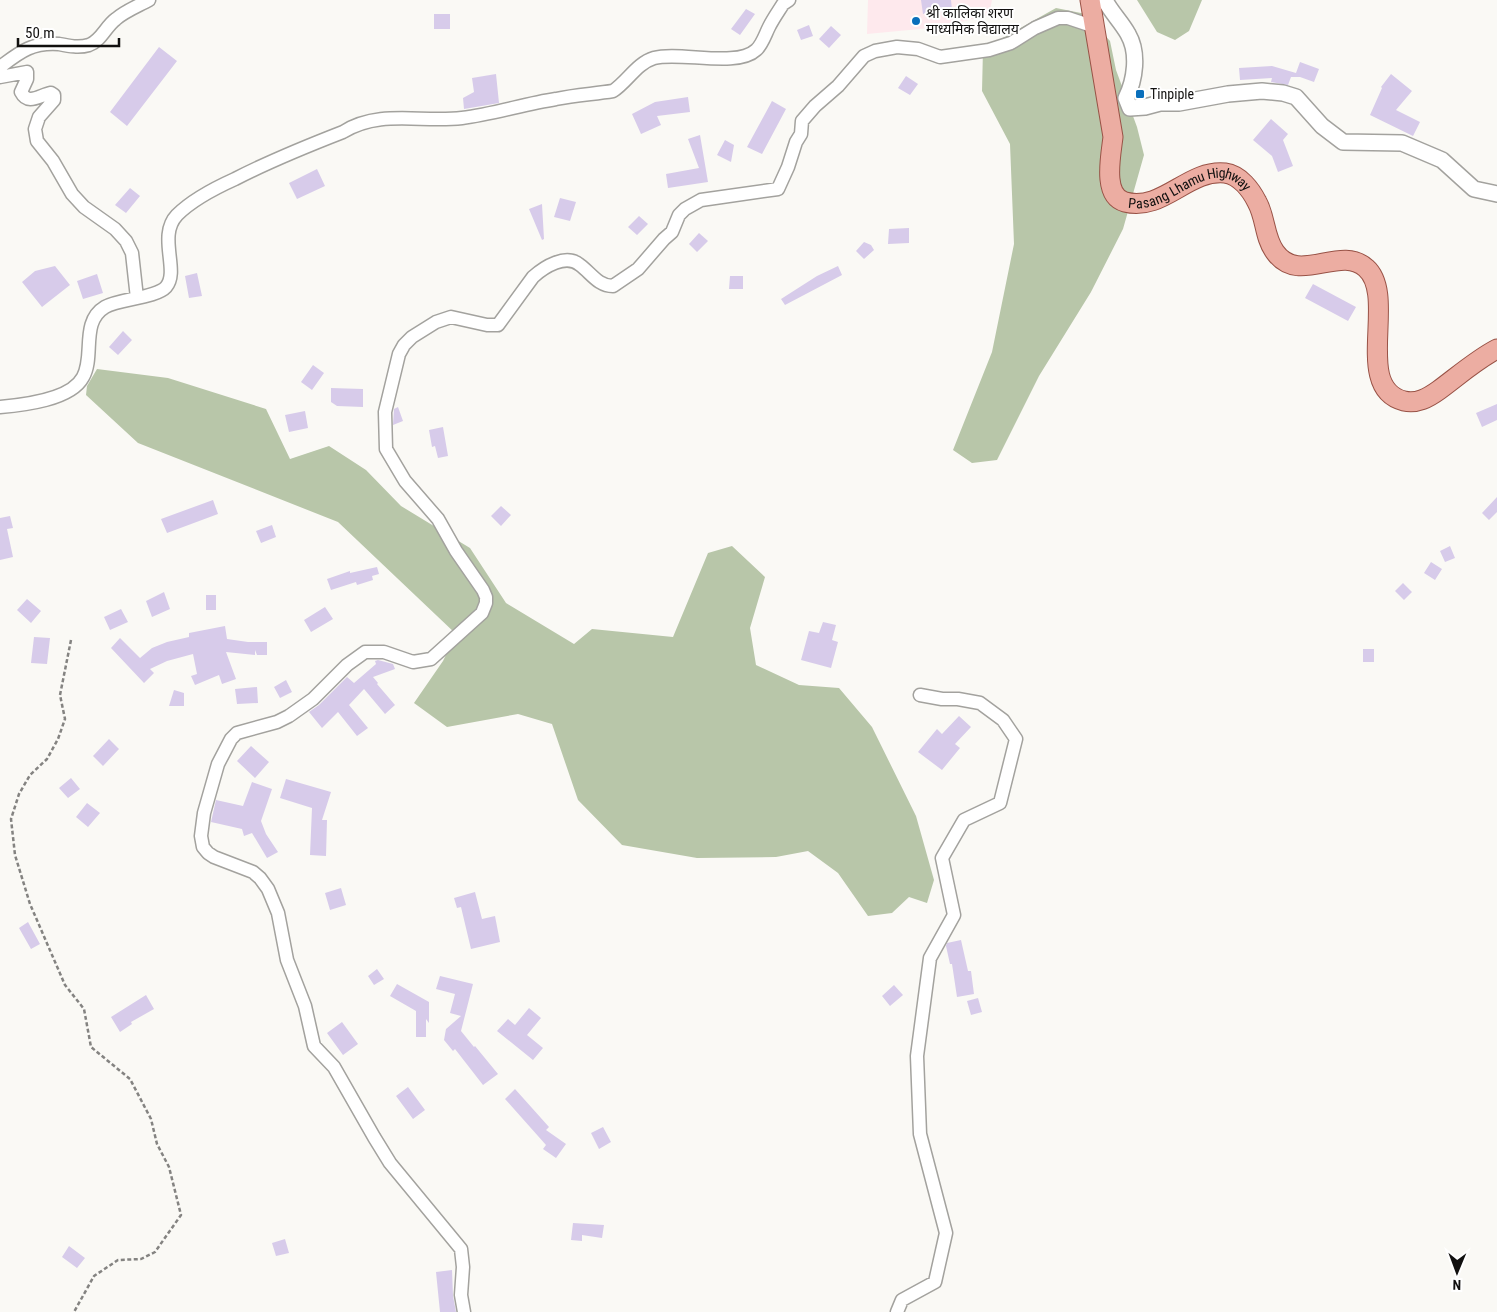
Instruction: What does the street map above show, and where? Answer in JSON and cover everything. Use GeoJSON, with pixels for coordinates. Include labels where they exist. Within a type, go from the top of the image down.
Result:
{"type":"FeatureCollection","features":[{"type":"Feature","properties":{"kind":"main road","name":"Pasang Lhamu Highway"},"geometry":{"type":"LineString","coordinates":[[1090,0],[1113,137],[1110,156],[1110,178],[1112,190],[1118,199],[1132,204],[1149,203],[1202,177],[1214,174],[1231,175],[1241,181],[1255,198],[1262,213],[1269,243],[1278,256],[1286,262],[1302,267],[1348,261],[1363,265],[1373,277],[1378,297],[1377,361],[1379,374],[1384,386],[1399,399],[1412,402],[1428,397],[1497,349]]}},
{"type":"Feature","properties":{"kind":"street"},"geometry":{"type":"LineString","coordinates":[[0,67],[21,51],[38,44],[58,44],[73,47],[90,45],[100,38],[108,25],[118,16],[149,0]]}},
{"type":"Feature","properties":{"kind":"street"},"geometry":{"type":"LineString","coordinates":[[0,407],[41,401],[68,392],[76,386],[83,378],[86,369],[91,326],[96,316],[105,307],[157,292],[166,287],[170,276],[168,231],[172,221],[179,213],[212,190],[246,173],[343,132],[355,124],[370,120],[383,118],[429,120],[461,118],[491,113],[555,99],[612,91],[619,87],[640,65],[655,58],[669,56],[728,58],[750,55],[757,49],[783,4],[789,0]]}},
{"type":"Feature","properties":{"kind":"street"},"geometry":{"type":"LineString","coordinates":[[1102,0],[1106,2],[1128,34],[1134,53],[1132,87],[1126,98],[1130,108],[1160,103],[1179,103],[1228,94],[1262,91],[1283,93],[1296,97],[1322,126],[1343,142],[1402,143],[1442,160],[1474,189],[1497,194]]}},
{"type":"Feature","properties":{"kind":"street"},"geometry":{"type":"LineString","coordinates":[[464,1312],[461,1295],[464,1267],[458,1242],[395,1169],[374,1137],[334,1067],[314,1046],[305,1006],[287,960],[278,913],[268,889],[260,878],[252,872],[208,853],[203,847],[201,840],[204,813],[218,764],[231,739],[237,733],[277,722],[289,716],[314,699],[346,665],[365,652],[384,652],[413,662],[431,659],[476,618],[484,608],[486,597],[483,590],[456,551],[438,519],[406,481],[386,448],[385,412],[401,348],[412,337],[436,322],[451,317],[487,325],[498,325],[533,277],[540,270],[554,263],[575,261],[601,284],[613,286],[628,277],[648,260],[657,247],[672,232],[679,214],[691,205],[701,200],[778,189],[801,134],[802,121],[815,106],[838,86],[864,56],[875,51],[897,48],[918,48],[940,57],[989,50],[1011,43],[1035,28],[1058,18],[1068,18],[1095,28]]}},
{"type":"Feature","properties":{"kind":"street"},"geometry":{"type":"LineString","coordinates":[[0,77],[27,72],[27,79],[21,92],[22,96],[26,99],[32,99],[51,93],[54,95],[54,100],[39,117],[35,129],[37,141],[53,161],[72,194],[84,207],[115,230],[126,241],[132,253],[137,298]]}},
{"type":"Feature","properties":{"kind":"street"},"geometry":{"type":"LineString","coordinates":[[897,1312],[902,1300],[935,1282],[946,1233],[920,1134],[917,1056],[930,958],[954,915],[942,858],[964,820],[1000,803],[1016,740],[1003,720],[980,703],[920,695]]}},
{"type":"Feature","properties":{"kind":"path"},"geometry":{"type":"LineString","coordinates":[[71,640],[60,695],[65,719],[58,739],[47,759],[30,775],[18,794],[11,819],[15,855],[30,904],[65,985],[84,1009],[92,1047],[130,1079],[151,1119],[157,1144],[169,1167],[181,1215],[155,1252],[140,1258],[118,1260],[94,1276],[74,1312]]}},
{"type":"Feature","properties":{"kind":"shaded area","name":"श्री कालिका शरण माध्यमिक विद्यालय"},"geometry":{"type":"Polygon","coordinates":[[[868,0],[992,0],[989,15],[941,27],[867,34],[868,0]]]}},
{"type":"Feature","properties":{"kind":"green space"},"geometry":{"type":"Polygon","coordinates":[[[1137,0],[1202,0],[1189,31],[1175,40],[1157,32],[1137,0]]]}},
{"type":"Feature","properties":{"kind":"green space"},"geometry":{"type":"Polygon","coordinates":[[[1056,8],[1086,14],[1110,41],[1116,70],[1137,127],[1144,155],[1123,229],[1091,292],[1039,376],[997,460],[972,463],[953,450],[992,352],[1014,244],[1010,144],[982,91],[983,49],[1056,8]]]}},
{"type":"Feature","properties":{"kind":"green space"},"geometry":{"type":"Polygon","coordinates":[[[97,369],[168,378],[266,409],[290,459],[329,446],[366,470],[401,506],[470,548],[506,603],[574,644],[592,629],[673,637],[708,553],[732,546],[765,577],[750,628],[756,665],[799,685],[839,688],[872,727],[916,816],[934,880],[927,903],[909,897],[892,913],[868,916],[838,873],[808,851],[776,857],[697,858],[622,845],[578,800],[552,724],[518,714],[447,727],[414,703],[443,661],[456,634],[338,522],[138,443],[86,395],[87,386],[97,369]]]}},
{"type":"Feature","properties":{"kind":"building"},"geometry":{"type":"Polygon","coordinates":[[[921,0],[951,0],[952,10],[923,14],[921,0]]]}},
{"type":"Feature","properties":{"kind":"building"},"geometry":{"type":"Polygon","coordinates":[[[746,9],[755,14],[740,35],[731,29],[746,9]]]}},
{"type":"Feature","properties":{"kind":"building"},"geometry":{"type":"Polygon","coordinates":[[[434,14],[450,14],[450,29],[434,29],[434,14]]]}},
{"type":"Feature","properties":{"kind":"building"},"geometry":{"type":"Polygon","coordinates":[[[809,25],[813,36],[801,40],[797,30],[809,25]]]}},
{"type":"Feature","properties":{"kind":"building"},"geometry":{"type":"Polygon","coordinates":[[[831,26],[841,35],[829,48],[819,39],[831,26]]]}},
{"type":"Feature","properties":{"kind":"building"},"geometry":{"type":"Polygon","coordinates":[[[159,47],[177,61],[127,126],[110,112],[159,47]]]}},
{"type":"Feature","properties":{"kind":"building"},"geometry":{"type":"Polygon","coordinates":[[[1300,62],[1319,69],[1314,82],[1300,77],[1291,77],[1288,85],[1271,82],[1272,78],[1240,80],[1239,68],[1272,66],[1296,73],[1300,62]]]}},
{"type":"Feature","properties":{"kind":"building"},"geometry":{"type":"Polygon","coordinates":[[[496,74],[499,103],[464,109],[463,98],[474,92],[472,78],[496,74]]]}},
{"type":"Feature","properties":{"kind":"building"},"geometry":{"type":"Polygon","coordinates":[[[1391,74],[1412,91],[1396,110],[1420,122],[1413,136],[1370,115],[1381,87],[1391,74]]]}},
{"type":"Feature","properties":{"kind":"building"},"geometry":{"type":"Polygon","coordinates":[[[906,76],[918,84],[910,95],[898,88],[906,76]]]}},
{"type":"Feature","properties":{"kind":"building"},"geometry":{"type":"Polygon","coordinates":[[[688,97],[690,112],[657,116],[661,125],[641,134],[632,114],[655,102],[688,97]]]}},
{"type":"Feature","properties":{"kind":"building"},"geometry":{"type":"Polygon","coordinates":[[[772,101],[786,109],[762,154],[747,147],[772,101]]]}},
{"type":"Feature","properties":{"kind":"building"},"geometry":{"type":"Polygon","coordinates":[[[1271,119],[1288,134],[1283,140],[1293,166],[1278,172],[1272,156],[1253,140],[1271,119]]]}},
{"type":"Feature","properties":{"kind":"building"},"geometry":{"type":"Polygon","coordinates":[[[700,135],[708,182],[668,188],[666,174],[699,168],[688,139],[700,135]]]}},
{"type":"Feature","properties":{"kind":"building"},"geometry":{"type":"Polygon","coordinates":[[[725,140],[734,145],[731,162],[717,155],[725,140]]]}},
{"type":"Feature","properties":{"kind":"building"},"geometry":{"type":"Polygon","coordinates":[[[317,169],[325,186],[297,199],[289,183],[317,169]]]}},
{"type":"Feature","properties":{"kind":"building"},"geometry":{"type":"Polygon","coordinates":[[[130,188],[140,196],[126,213],[115,205],[130,188]]]}},
{"type":"Feature","properties":{"kind":"building"},"geometry":{"type":"Polygon","coordinates":[[[560,198],[576,202],[570,221],[554,217],[560,198]]]}},
{"type":"Feature","properties":{"kind":"building"},"geometry":{"type":"Polygon","coordinates":[[[542,204],[544,239],[542,240],[529,209],[542,204]]]}},
{"type":"Feature","properties":{"kind":"building"},"geometry":{"type":"Polygon","coordinates":[[[639,216],[648,224],[637,235],[628,227],[639,216]]]}},
{"type":"Feature","properties":{"kind":"building"},"geometry":{"type":"Polygon","coordinates":[[[909,228],[909,243],[888,244],[889,229],[909,228]]]}},
{"type":"Feature","properties":{"kind":"building"},"geometry":{"type":"Polygon","coordinates":[[[699,233],[708,241],[697,252],[689,244],[699,233]]]}},
{"type":"Feature","properties":{"kind":"building"},"geometry":{"type":"Polygon","coordinates":[[[864,242],[871,245],[874,250],[864,259],[856,251],[864,242]]]}},
{"type":"Feature","properties":{"kind":"building"},"geometry":{"type":"Polygon","coordinates":[[[55,266],[70,285],[42,307],[22,282],[35,271],[55,266]]]}},
{"type":"Feature","properties":{"kind":"building"},"geometry":{"type":"Polygon","coordinates":[[[838,266],[842,275],[785,305],[781,299],[817,276],[838,266]]]}},
{"type":"Feature","properties":{"kind":"building"},"geometry":{"type":"Polygon","coordinates":[[[197,273],[202,296],[189,298],[185,276],[197,273]]]}},
{"type":"Feature","properties":{"kind":"building"},"geometry":{"type":"Polygon","coordinates":[[[97,274],[103,293],[83,299],[77,281],[97,274]]]}},
{"type":"Feature","properties":{"kind":"building"},"geometry":{"type":"Polygon","coordinates":[[[730,276],[743,276],[743,289],[729,289],[730,276]]]}},
{"type":"Feature","properties":{"kind":"building"},"geometry":{"type":"Polygon","coordinates":[[[1313,284],[1356,307],[1348,321],[1305,298],[1313,284]]]}},
{"type":"Feature","properties":{"kind":"building"},"geometry":{"type":"Polygon","coordinates":[[[123,331],[132,340],[118,355],[109,347],[123,331]]]}},
{"type":"Feature","properties":{"kind":"building"},"geometry":{"type":"Polygon","coordinates":[[[313,365],[324,373],[312,390],[301,382],[313,365]]]}},
{"type":"Feature","properties":{"kind":"building"},"geometry":{"type":"Polygon","coordinates":[[[331,388],[363,389],[363,407],[337,406],[331,402],[331,388]]]}},
{"type":"Feature","properties":{"kind":"building"},"geometry":{"type":"Polygon","coordinates":[[[1497,404],[1497,420],[1482,427],[1476,413],[1497,404]]]}},
{"type":"Feature","properties":{"kind":"building"},"geometry":{"type":"Polygon","coordinates":[[[398,407],[403,421],[393,425],[394,409],[398,407]]]}},
{"type":"Feature","properties":{"kind":"building"},"geometry":{"type":"Polygon","coordinates":[[[305,411],[308,428],[289,432],[285,415],[305,411]]]}},
{"type":"Feature","properties":{"kind":"building"},"geometry":{"type":"Polygon","coordinates":[[[443,427],[448,456],[438,458],[435,446],[432,447],[429,430],[443,427]]]}},
{"type":"Feature","properties":{"kind":"building"},"geometry":{"type":"Polygon","coordinates":[[[1497,497],[1497,512],[1489,520],[1482,513],[1497,497]]]}},
{"type":"Feature","properties":{"kind":"building"},"geometry":{"type":"Polygon","coordinates":[[[213,500],[218,514],[167,533],[161,519],[213,500]]]}},
{"type":"Feature","properties":{"kind":"building"},"geometry":{"type":"Polygon","coordinates":[[[501,506],[511,515],[501,526],[491,516],[501,506]]]}},
{"type":"Feature","properties":{"kind":"building"},"geometry":{"type":"Polygon","coordinates":[[[10,516],[13,528],[7,529],[13,557],[0,560],[0,518],[10,516]]]}},
{"type":"Feature","properties":{"kind":"building"},"geometry":{"type":"Polygon","coordinates":[[[272,525],[276,537],[261,543],[256,531],[272,525]]]}},
{"type":"Feature","properties":{"kind":"building"},"geometry":{"type":"Polygon","coordinates":[[[1450,546],[1455,558],[1445,562],[1440,551],[1450,546]]]}},
{"type":"Feature","properties":{"kind":"building"},"geometry":{"type":"Polygon","coordinates":[[[1431,562],[1442,569],[1435,580],[1424,573],[1431,562]]]}},
{"type":"Feature","properties":{"kind":"building"},"geometry":{"type":"Polygon","coordinates":[[[377,567],[379,574],[372,576],[373,580],[357,585],[356,582],[331,590],[327,579],[350,571],[350,573],[377,567]]]}},
{"type":"Feature","properties":{"kind":"building"},"geometry":{"type":"Polygon","coordinates":[[[1403,583],[1412,592],[1404,600],[1395,591],[1403,583]]]}},
{"type":"Feature","properties":{"kind":"building"},"geometry":{"type":"Polygon","coordinates":[[[164,592],[170,609],[152,617],[146,601],[164,592]]]}},
{"type":"Feature","properties":{"kind":"building"},"geometry":{"type":"Polygon","coordinates":[[[206,595],[216,595],[216,610],[206,610],[206,595]]]}},
{"type":"Feature","properties":{"kind":"building"},"geometry":{"type":"Polygon","coordinates":[[[27,599],[41,611],[31,623],[17,610],[27,599]]]}},
{"type":"Feature","properties":{"kind":"building"},"geometry":{"type":"Polygon","coordinates":[[[325,607],[333,619],[311,632],[304,620],[325,607]]]}},
{"type":"Feature","properties":{"kind":"building"},"geometry":{"type":"Polygon","coordinates":[[[121,609],[128,622],[110,630],[104,617],[121,609]]]}},
{"type":"Feature","properties":{"kind":"building"},"geometry":{"type":"Polygon","coordinates":[[[823,622],[836,625],[832,640],[838,642],[831,668],[801,660],[809,631],[819,633],[823,622]]]}},
{"type":"Feature","properties":{"kind":"building"},"geometry":{"type":"Polygon","coordinates":[[[225,626],[227,639],[267,642],[267,655],[257,655],[255,650],[255,655],[226,652],[236,679],[222,684],[219,675],[195,685],[191,676],[197,674],[193,654],[167,661],[150,669],[154,673],[144,683],[111,648],[120,638],[140,658],[152,648],[189,637],[189,633],[225,626]]]}},
{"type":"Feature","properties":{"kind":"building"},"geometry":{"type":"Polygon","coordinates":[[[34,637],[50,638],[47,664],[31,663],[34,637]]]}},
{"type":"Feature","properties":{"kind":"building"},"geometry":{"type":"Polygon","coordinates":[[[1363,649],[1374,649],[1374,662],[1363,662],[1363,649]]]}},
{"type":"Feature","properties":{"kind":"building"},"geometry":{"type":"Polygon","coordinates":[[[375,661],[393,664],[395,669],[373,677],[395,705],[385,714],[364,689],[349,705],[368,728],[357,736],[338,712],[322,728],[309,712],[319,705],[347,677],[354,683],[376,664],[375,661]]]}},
{"type":"Feature","properties":{"kind":"building"},"geometry":{"type":"Polygon","coordinates":[[[286,680],[292,692],[280,698],[274,687],[286,680]]]}},
{"type":"Feature","properties":{"kind":"building"},"geometry":{"type":"Polygon","coordinates":[[[257,687],[258,703],[237,704],[235,689],[257,687]]]}},
{"type":"Feature","properties":{"kind":"building"},"geometry":{"type":"Polygon","coordinates":[[[174,690],[184,693],[184,706],[169,706],[174,690]]]}},
{"type":"Feature","properties":{"kind":"building"},"geometry":{"type":"Polygon","coordinates":[[[959,716],[971,727],[955,744],[960,748],[942,770],[918,752],[937,729],[942,734],[959,716]]]}},
{"type":"Feature","properties":{"kind":"building"},"geometry":{"type":"Polygon","coordinates":[[[109,739],[119,749],[103,766],[93,756],[109,739]]]}},
{"type":"Feature","properties":{"kind":"building"},"geometry":{"type":"Polygon","coordinates":[[[251,746],[269,762],[255,778],[237,761],[251,746]]]}},
{"type":"Feature","properties":{"kind":"building"},"geometry":{"type":"Polygon","coordinates":[[[71,778],[80,789],[68,798],[59,788],[71,778]]]}},
{"type":"Feature","properties":{"kind":"building"},"geometry":{"type":"Polygon","coordinates":[[[286,779],[331,792],[322,820],[327,820],[326,856],[310,855],[312,808],[280,798],[286,779]]]}},
{"type":"Feature","properties":{"kind":"building"},"geometry":{"type":"Polygon","coordinates":[[[252,782],[272,789],[261,821],[266,834],[278,852],[267,858],[252,833],[244,836],[242,829],[211,822],[216,800],[243,806],[252,782]]]}},
{"type":"Feature","properties":{"kind":"building"},"geometry":{"type":"Polygon","coordinates":[[[87,803],[100,813],[88,827],[76,817],[87,803]]]}},
{"type":"Feature","properties":{"kind":"building"},"geometry":{"type":"Polygon","coordinates":[[[341,888],[346,905],[330,910],[325,893],[341,888]]]}},
{"type":"Feature","properties":{"kind":"building"},"geometry":{"type":"Polygon","coordinates":[[[475,892],[482,919],[495,916],[500,942],[471,949],[461,907],[457,908],[454,898],[475,892]]]}},
{"type":"Feature","properties":{"kind":"building"},"geometry":{"type":"Polygon","coordinates":[[[28,922],[40,944],[31,949],[19,928],[28,922]]]}},
{"type":"Feature","properties":{"kind":"building"},"geometry":{"type":"Polygon","coordinates":[[[961,940],[968,971],[971,971],[974,994],[957,997],[952,964],[950,964],[946,946],[947,943],[961,940]]]}},
{"type":"Feature","properties":{"kind":"building"},"geometry":{"type":"Polygon","coordinates":[[[377,969],[384,979],[374,985],[368,976],[377,969]]]}},
{"type":"Feature","properties":{"kind":"building"},"geometry":{"type":"Polygon","coordinates":[[[440,976],[473,984],[461,1031],[498,1074],[483,1085],[455,1049],[453,1051],[444,1040],[446,1029],[461,1016],[450,1013],[455,994],[436,989],[440,976]]]}},
{"type":"Feature","properties":{"kind":"building"},"geometry":{"type":"Polygon","coordinates":[[[397,984],[429,1002],[429,1023],[426,1019],[426,1037],[416,1037],[416,1011],[390,996],[397,984]]]}},
{"type":"Feature","properties":{"kind":"building"},"geometry":{"type":"Polygon","coordinates":[[[894,985],[903,995],[890,1006],[882,996],[894,985]]]}},
{"type":"Feature","properties":{"kind":"building"},"geometry":{"type":"Polygon","coordinates":[[[146,995],[154,1009],[131,1022],[132,1024],[120,1032],[111,1017],[146,995]]]}},
{"type":"Feature","properties":{"kind":"building"},"geometry":{"type":"Polygon","coordinates":[[[978,998],[982,1012],[971,1015],[967,1001],[978,998]]]}},
{"type":"Feature","properties":{"kind":"building"},"geometry":{"type":"Polygon","coordinates":[[[529,1008],[541,1018],[527,1035],[543,1048],[533,1060],[497,1031],[508,1019],[515,1025],[529,1008]]]}},
{"type":"Feature","properties":{"kind":"building"},"geometry":{"type":"Polygon","coordinates":[[[342,1022],[358,1044],[343,1055],[327,1033],[342,1022]]]}},
{"type":"Feature","properties":{"kind":"building"},"geometry":{"type":"Polygon","coordinates":[[[408,1087],[425,1110],[413,1119],[396,1096],[408,1087]]]}},
{"type":"Feature","properties":{"kind":"building"},"geometry":{"type":"Polygon","coordinates":[[[515,1089],[549,1127],[546,1130],[566,1144],[556,1158],[543,1149],[546,1145],[505,1099],[515,1089]]]}},
{"type":"Feature","properties":{"kind":"building"},"geometry":{"type":"Polygon","coordinates":[[[603,1127],[611,1142],[599,1149],[591,1133],[603,1127]]]}},
{"type":"Feature","properties":{"kind":"building"},"geometry":{"type":"Polygon","coordinates":[[[573,1223],[604,1225],[602,1238],[582,1235],[582,1241],[571,1240],[573,1223]]]}},
{"type":"Feature","properties":{"kind":"building"},"geometry":{"type":"Polygon","coordinates":[[[285,1239],[289,1253],[276,1256],[272,1243],[285,1239]]]}},
{"type":"Feature","properties":{"kind":"building"},"geometry":{"type":"Polygon","coordinates":[[[69,1246],[85,1258],[77,1268],[62,1257],[69,1246]]]}},
{"type":"Feature","properties":{"kind":"building"},"geometry":{"type":"Polygon","coordinates":[[[452,1270],[456,1312],[440,1312],[436,1272],[452,1270]]]}},
{"type":"Feature","properties":{"kind":"place","name":"श्री कालिका शरण माध्यमिक विद्यालय"},"geometry":{"type":"Point","coordinates":[916,21]}},
{"type":"Feature","properties":{"kind":"place","name":"Tinpiple"},"geometry":{"type":"Point","coordinates":[1140,94]}}]}
